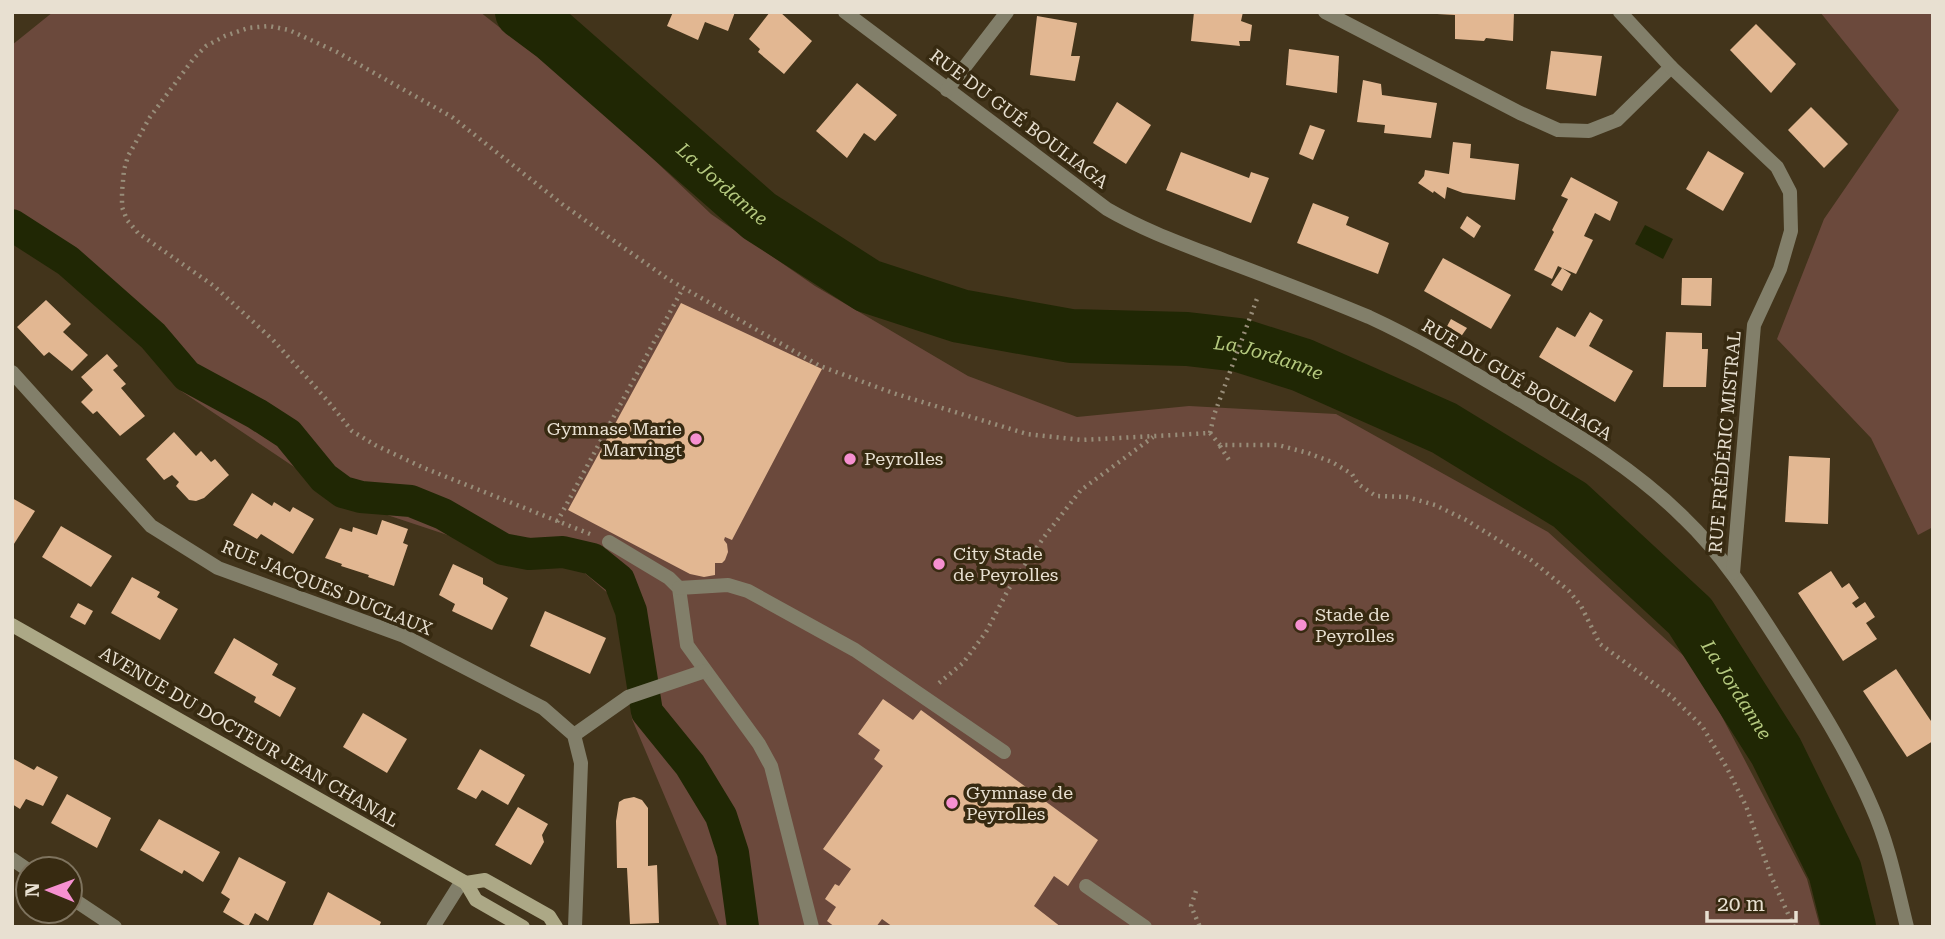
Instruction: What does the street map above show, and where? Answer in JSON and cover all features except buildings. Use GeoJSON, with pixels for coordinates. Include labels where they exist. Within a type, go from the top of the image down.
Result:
{"type":"FeatureCollection","features":[{"type":"Feature","properties":{"kind":"main road","name":"AVENUE DU DOCTEUR JEAN CHANAL"},"geometry":{"type":"LineString","coordinates":[[12,625],[464,882],[476,900],[523,927]]}},
{"type":"Feature","properties":{"kind":"main road","name":"AVENUE DU DOCTEUR JEAN CHANAL"},"geometry":{"type":"LineString","coordinates":[[464,882],[485,880],[550,916],[555,927]]}},
{"type":"Feature","properties":{"kind":"street","name":"RUE DU GUÉ BOULIAGA"},"geometry":{"type":"LineString","coordinates":[[845,12],[1107,209],[1150,232],[1368,317],[1456,362],[1553,420],[1614,461],[1683,516],[1733,573],[1813,697],[1848,759],[1873,808],[1886,845],[1907,927]]}},
{"type":"Feature","properties":{"kind":"street"},"geometry":{"type":"LineString","coordinates":[[947,90],[1007,12]]}},
{"type":"Feature","properties":{"kind":"street"},"geometry":{"type":"LineString","coordinates":[[1325,12],[1558,130],[1589,131],[1617,120],[1671,67]]}},
{"type":"Feature","properties":{"kind":"street","name":"RUE FRÉDÉRIC MISTRAL"},"geometry":{"type":"LineString","coordinates":[[1619,12],[1671,67],[1777,167],[1790,192],[1791,231],[1780,270],[1754,325],[1733,573]]}},
{"type":"Feature","properties":{"kind":"street","name":"RUE JACQUES DUCLAUX"},"geometry":{"type":"LineString","coordinates":[[12,372],[150,526],[218,568],[404,636],[543,708],[575,735]]}},
{"type":"Feature","properties":{"kind":"street"},"geometry":{"type":"LineString","coordinates":[[609,542],[669,578],[679,589],[687,645],[759,744],[771,766],[812,927]]}},
{"type":"Feature","properties":{"kind":"street"},"geometry":{"type":"LineString","coordinates":[[679,589],[728,585],[748,591],[855,650],[1004,752]]}},
{"type":"Feature","properties":{"kind":"street"},"geometry":{"type":"LineString","coordinates":[[575,927],[581,763],[575,735],[628,697],[705,671]]}},
{"type":"Feature","properties":{"kind":"street"},"geometry":{"type":"LineString","coordinates":[[433,927],[464,882]]}},
{"type":"Feature","properties":{"kind":"street"},"geometry":{"type":"LineString","coordinates":[[1086,886],[1145,927]]}},
{"type":"Feature","properties":{"kind":"street"},"geometry":{"type":"LineString","coordinates":[[84,906],[115,927]]}},
{"type":"Feature","properties":{"kind":"path"},"geometry":{"type":"LineString","coordinates":[[609,542],[424,468],[352,431],[273,340],[214,286],[138,233],[127,220],[122,207],[122,192],[128,156],[150,117],[206,46],[248,28],[269,26],[289,30],[337,52],[452,117],[562,204],[668,279],[820,366],[893,393],[1027,434],[1081,440],[1210,433]]}},
{"type":"Feature","properties":{"kind":"path"},"geometry":{"type":"LineString","coordinates":[[557,522],[683,288]]}},
{"type":"Feature","properties":{"kind":"path"},"geometry":{"type":"LineString","coordinates":[[1210,433],[1252,311]]}},
{"type":"Feature","properties":{"kind":"path"},"geometry":{"type":"LineString","coordinates":[[1210,433],[1231,463]]}},
{"type":"Feature","properties":{"kind":"path"},"geometry":{"type":"LineString","coordinates":[[920,695],[946,678],[971,653],[1037,547],[1081,491],[1154,436]]}},
{"type":"Feature","properties":{"kind":"path"},"geometry":{"type":"LineString","coordinates":[[1220,445],[1278,445],[1332,462],[1352,474],[1357,484],[1376,496],[1407,496],[1465,520],[1531,560],[1569,591],[1581,606],[1600,644],[1671,696],[1702,726],[1746,806],[1771,876],[1794,927]]}},
{"type":"Feature","properties":{"kind":"path"},"geometry":{"type":"LineString","coordinates":[[1196,891],[1191,906],[1200,927]]}},
{"type":"Feature","properties":{"kind":"shaded area","name":"Peyrolles"},"geometry":{"type":"Polygon","coordinates":[[[53,12],[480,12],[585,94],[711,214],[815,286],[968,376],[1077,417],[1189,406],[1336,414],[1548,532],[1696,667],[1807,879],[1820,927],[720,927],[632,719],[618,602],[581,570],[517,558],[345,501],[181,391],[118,314],[12,238],[12,45],[53,12]]]}},
{"type":"Feature","properties":{"kind":"shaded area"},"geometry":{"type":"Polygon","coordinates":[[[1820,12],[1933,12],[1933,527],[1918,535],[1871,438],[1777,339],[1824,219],[1899,110],[1820,12]]]}},
{"type":"Feature","properties":{"kind":"shaded area"},"geometry":{"type":"Polygon","coordinates":[[[1645,225],[1673,239],[1663,259],[1635,244],[1645,225]]]}},
{"type":"Feature","properties":{"kind":"waterway","name":"La Jordanne"},"geometry":{"type":"LineString","coordinates":[[522,12],[553,35],[759,216],[868,286],[960,316],[1071,336],[1187,339],[1239,345],[1302,365],[1444,428],[1570,505],[1690,616],[1776,751],[1835,871],[1849,927]]}},
{"type":"Feature","properties":{"kind":"waterway"},"geometry":{"type":"LineString","coordinates":[[12,225],[68,261],[153,336],[187,376],[288,434],[324,478],[343,492],[361,497],[411,501],[443,514],[503,549],[529,554],[563,552],[593,559],[619,580],[631,611],[647,712],[690,765],[721,816],[733,853],[743,927]]}},
{"type":"Feature","properties":{"kind":"place","name":"Gymnase Marie Marvingt"},"geometry":{"type":"Point","coordinates":[696,439]}},
{"type":"Feature","properties":{"kind":"place","name":"Peyrolles"},"geometry":{"type":"Point","coordinates":[850,459]}},
{"type":"Feature","properties":{"kind":"place","name":"City Stade de Peyrolles"},"geometry":{"type":"Point","coordinates":[939,564]}},
{"type":"Feature","properties":{"kind":"place","name":"Stade de Peyrolles"},"geometry":{"type":"Point","coordinates":[1301,625]}},
{"type":"Feature","properties":{"kind":"place","name":"Gymnase de Peyrolles"},"geometry":{"type":"Point","coordinates":[952,803]}}]}
